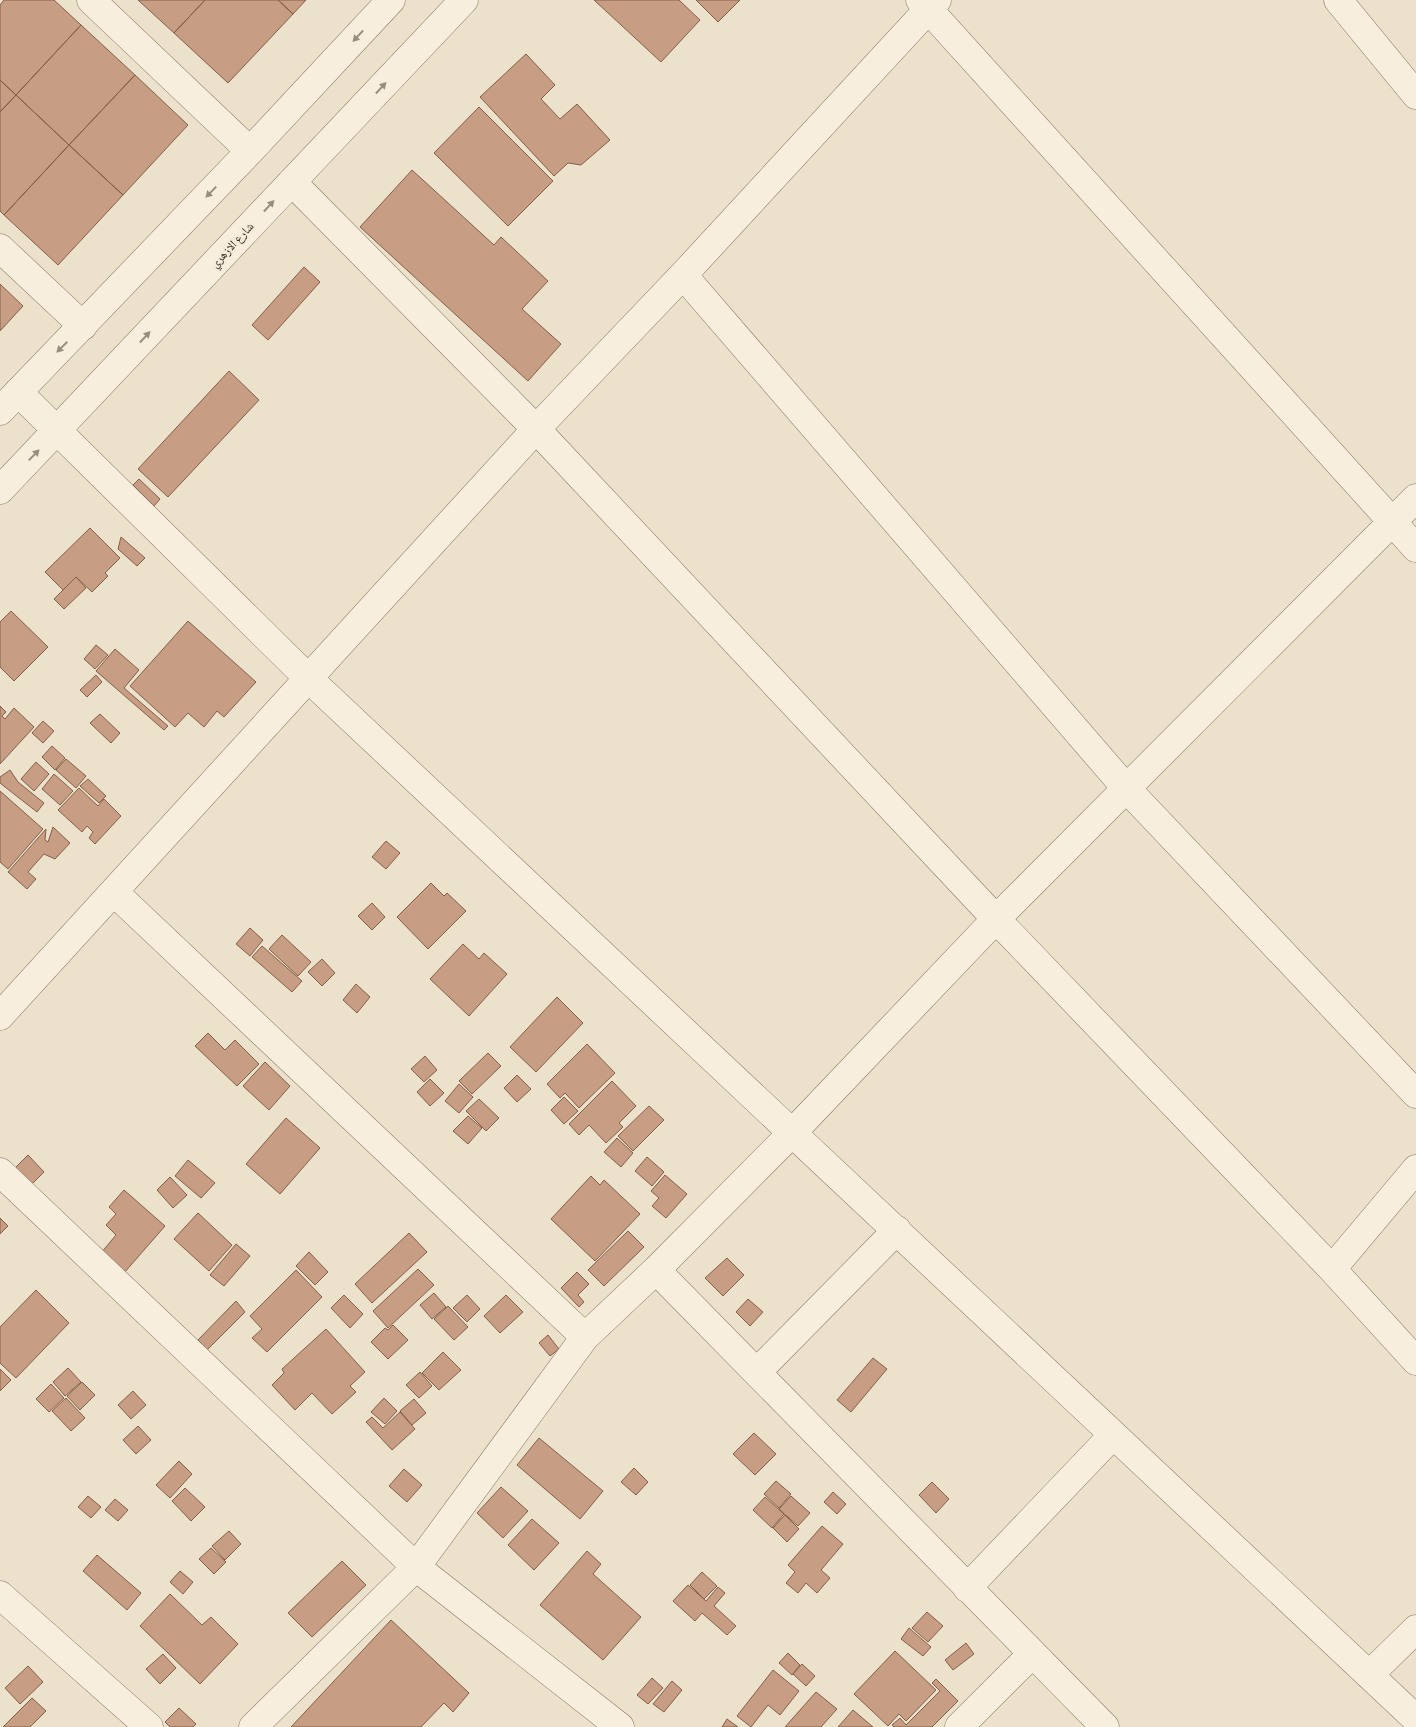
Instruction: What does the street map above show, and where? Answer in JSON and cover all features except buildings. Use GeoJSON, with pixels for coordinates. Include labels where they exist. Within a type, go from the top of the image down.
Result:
{"type":"FeatureCollection","features":[{"type":"Feature","properties":{"kind":"street"},"geometry":{"type":"LineString","coordinates":[[91,0],[250,151]]}},
{"type":"Feature","properties":{"kind":"street"},"geometry":{"type":"LineString","coordinates":[[391,0],[250,151],[9,402],[56,432],[308,678],[1416,1719]]}},
{"type":"Feature","properties":{"kind":"street","name":"شارع الازهري"},"geometry":{"type":"LineString","coordinates":[[0,490],[464,0]]}},
{"type":"Feature","properties":{"kind":"street"},"geometry":{"type":"LineString","coordinates":[[1338,0],[1416,95]]}},
{"type":"Feature","properties":{"kind":"street"},"geometry":{"type":"LineString","coordinates":[[0,1016],[115,893],[308,678],[536,429],[683,275],[928,3],[1416,548]]}},
{"type":"Feature","properties":{"kind":"street"},"geometry":{"type":"LineString","coordinates":[[292,182],[536,429],[996,919],[1332,1269],[1416,1361]]}},
{"type":"Feature","properties":{"kind":"street"},"geometry":{"type":"LineString","coordinates":[[0,248],[83,326]]}},
{"type":"Feature","properties":{"kind":"street"},"geometry":{"type":"LineString","coordinates":[[683,275],[1126,788],[1416,1094]]}},
{"type":"Feature","properties":{"kind":"street"},"geometry":{"type":"LineString","coordinates":[[253,1727],[416,1567],[585,1337],[656,1270],[793,1132],[996,919],[1416,498]]}},
{"type":"Feature","properties":{"kind":"street"},"geometry":{"type":"LineString","coordinates":[[115,893],[585,1337]]}},
{"type":"Feature","properties":{"kind":"street"},"geometry":{"type":"LineString","coordinates":[[1332,1269],[1416,1169]]}},
{"type":"Feature","properties":{"kind":"street"},"geometry":{"type":"LineString","coordinates":[[0,1172],[416,1567],[620,1727]]}},
{"type":"Feature","properties":{"kind":"street"},"geometry":{"type":"LineString","coordinates":[[757,1372],[897,1230]]}},
{"type":"Feature","properties":{"kind":"street"},"geometry":{"type":"LineString","coordinates":[[656,1270],[1105,1727]]}},
{"type":"Feature","properties":{"kind":"street"},"geometry":{"type":"LineString","coordinates":[[967,1588],[1113,1434]]}},
{"type":"Feature","properties":{"kind":"street"},"geometry":{"type":"LineString","coordinates":[[0,1595],[149,1727]]}},
{"type":"Feature","properties":{"kind":"street"},"geometry":{"type":"LineString","coordinates":[[1369,1675],[1416,1629]]}},
{"type":"Feature","properties":{"kind":"street"},"geometry":{"type":"LineString","coordinates":[[959,1727],[1032,1654]]}}]}
